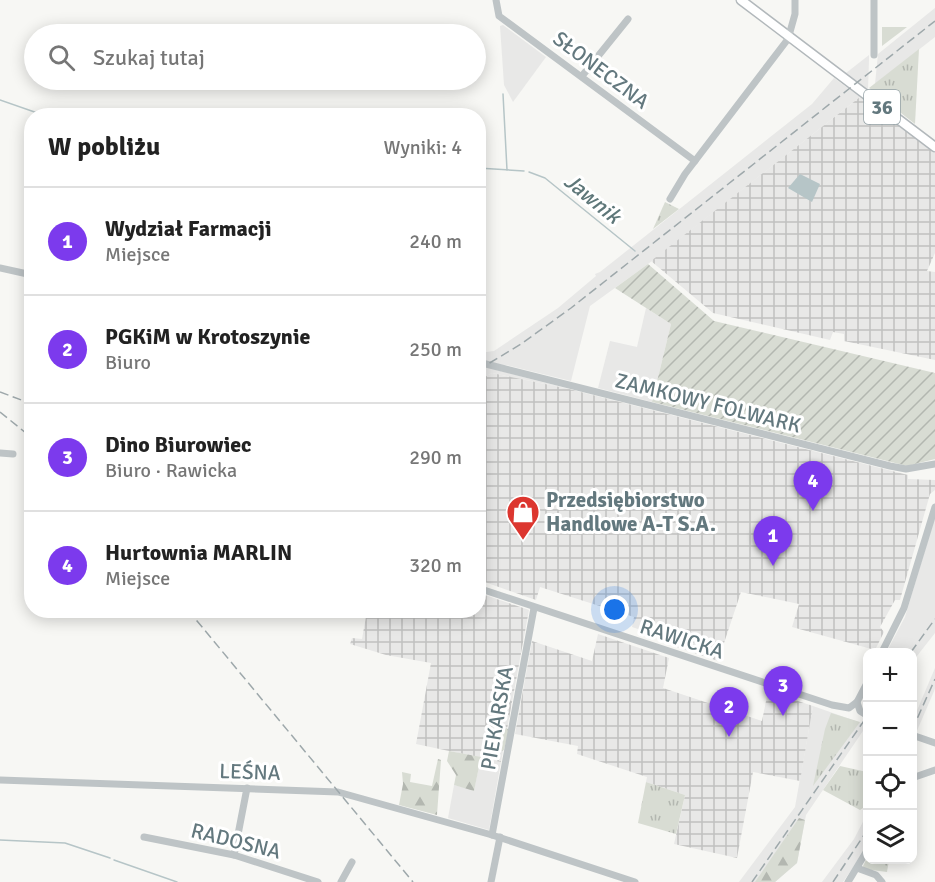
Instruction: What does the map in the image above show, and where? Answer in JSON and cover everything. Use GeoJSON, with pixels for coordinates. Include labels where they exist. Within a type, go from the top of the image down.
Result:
{"type":"FeatureCollection","features":[{"type":"Feature","properties":{"kind":"main road","name":"36"},"geometry":{"type":"LineString","coordinates":[[741,0],[935,147]]}},
{"type":"Feature","properties":{"kind":"street","name":"SŁONECZNA"},"geometry":{"type":"LineString","coordinates":[[496,0],[499,16],[695,161]]}},
{"type":"Feature","properties":{"kind":"street"},"geometry":{"type":"LineString","coordinates":[[670,199],[695,161],[784,43],[793,22],[795,0]]}},
{"type":"Feature","properties":{"kind":"street"},"geometry":{"type":"LineString","coordinates":[[874,0],[874,55]]}},
{"type":"Feature","properties":{"kind":"street"},"geometry":{"type":"LineString","coordinates":[[582,76],[628,19]]}},
{"type":"Feature","properties":{"kind":"street"},"geometry":{"type":"LineString","coordinates":[[0,268],[24,273]]}},
{"type":"Feature","properties":{"kind":"street","name":"ZAMKOWY FOLWARK"},"geometry":{"type":"LineString","coordinates":[[486,364],[890,466],[906,469],[933,465]]}},
{"type":"Feature","properties":{"kind":"street"},"geometry":{"type":"LineString","coordinates":[[0,453],[13,454]]}},
{"type":"Feature","properties":{"kind":"street"},"geometry":{"type":"LineString","coordinates":[[884,648],[904,608],[935,507]]}},
{"type":"Feature","properties":{"kind":"street","name":"RAWICKA"},"geometry":{"type":"LineString","coordinates":[[486,591],[832,705],[849,708],[857,702]]}},
{"type":"Feature","properties":{"kind":"street","name":"PIEKARSKA"},"geometry":{"type":"LineString","coordinates":[[492,835],[534,608]]}},
{"type":"Feature","properties":{"kind":"street"},"geometry":{"type":"LineString","coordinates":[[863,689],[857,702],[863,714]]}},
{"type":"Feature","properties":{"kind":"street"},"geometry":{"type":"LineString","coordinates":[[917,737],[935,743]]}},
{"type":"Feature","properties":{"kind":"street"},"geometry":{"type":"LineString","coordinates":[[917,776],[935,770]]}},
{"type":"Feature","properties":{"kind":"street","name":"LEŚNA"},"geometry":{"type":"LineString","coordinates":[[0,780],[247,788],[348,794],[500,837],[635,882]]}},
{"type":"Feature","properties":{"kind":"street"},"geometry":{"type":"LineString","coordinates":[[234,855],[247,788]]}},
{"type":"Feature","properties":{"kind":"street","name":"RADOSNA"},"geometry":{"type":"LineString","coordinates":[[144,837],[234,855],[318,882]]}},
{"type":"Feature","properties":{"kind":"street"},"geometry":{"type":"LineString","coordinates":[[491,882],[500,837]]}},
{"type":"Feature","properties":{"kind":"street"},"geometry":{"type":"LineString","coordinates":[[848,882],[863,857]]}},
{"type":"Feature","properties":{"kind":"street"},"geometry":{"type":"LineString","coordinates":[[340,882],[352,862]]}},
{"type":"Feature","properties":{"kind":"street"},"geometry":{"type":"LineString","coordinates":[[857,868],[876,875],[882,882]]}},
{"type":"Feature","properties":{"kind":"shaded area"},"geometry":{"type":"Polygon","coordinates":[[[935,8],[935,37],[875,84],[878,54],[935,8]]]}},
{"type":"Feature","properties":{"kind":"shaded area"},"geometry":{"type":"Polygon","coordinates":[[[503,25],[546,57],[513,102],[504,85],[500,26],[503,25]]]}},
{"type":"Feature","properties":{"kind":"shaded area"},"geometry":{"type":"Polygon","coordinates":[[[869,55],[869,60],[868,89],[846,73],[869,55]]]}},
{"type":"Feature","properties":{"kind":"shaded area"},"geometry":{"type":"Polygon","coordinates":[[[834,78],[860,97],[648,264],[590,306],[571,381],[506,365],[497,370],[569,389],[492,373],[486,376],[486,352],[494,351],[558,308],[596,276],[595,274],[812,104],[834,78]]]}},
{"type":"Feature","properties":{"kind":"shaded area"},"geometry":{"type":"Polygon","coordinates":[[[860,97],[935,153],[935,253],[927,271],[935,272],[935,360],[844,341],[844,334],[833,332],[830,340],[713,313],[651,261],[860,97]]]}},
{"type":"Feature","properties":{"kind":"shaded area"},"geometry":{"type":"Polygon","coordinates":[[[800,174],[820,184],[812,202],[788,188],[800,174]]]}},
{"type":"Feature","properties":{"kind":"shaded area"},"geometry":{"type":"Polygon","coordinates":[[[646,308],[671,324],[652,402],[598,388],[610,341],[637,347],[646,308]]]}},
{"type":"Feature","properties":{"kind":"shaded area"},"geometry":{"type":"Polygon","coordinates":[[[492,373],[569,389],[908,475],[908,479],[935,480],[935,490],[930,494],[900,600],[895,600],[880,627],[884,632],[876,648],[868,648],[792,627],[799,604],[741,592],[718,661],[674,646],[674,641],[632,627],[634,617],[540,587],[536,600],[486,582],[486,376],[492,373]]]}},
{"type":"Feature","properties":{"kind":"shaded area"},"geometry":{"type":"Polygon","coordinates":[[[935,517],[935,633],[917,656],[917,648],[889,648],[905,617],[935,517]]]}},
{"type":"Feature","properties":{"kind":"shaded area"},"geometry":{"type":"Polygon","coordinates":[[[486,595],[529,610],[501,762],[416,744],[431,663],[386,655],[350,644],[352,638],[362,639],[366,618],[486,618],[486,595]]]}},
{"type":"Feature","properties":{"kind":"shaded area"},"geometry":{"type":"Polygon","coordinates":[[[598,634],[669,658],[663,688],[762,721],[768,691],[813,706],[800,781],[753,772],[737,858],[674,844],[685,795],[646,782],[647,777],[577,754],[578,746],[515,734],[532,641],[592,661],[598,634]]]}},
{"type":"Feature","properties":{"kind":"shaded area"},"geometry":{"type":"Polygon","coordinates":[[[935,668],[935,689],[917,731],[917,711],[935,668]]]}},
{"type":"Feature","properties":{"kind":"shaded area"},"geometry":{"type":"Polygon","coordinates":[[[813,706],[863,724],[863,731],[806,815],[797,863],[775,882],[739,882],[795,807],[813,706]]]}},
{"type":"Feature","properties":{"kind":"shaded area"},"geometry":{"type":"Polygon","coordinates":[[[481,757],[501,762],[489,830],[448,818],[454,785],[474,790],[481,757]]]}},
{"type":"Feature","properties":{"kind":"shaded area"},"geometry":{"type":"Polygon","coordinates":[[[863,822],[863,851],[852,869],[843,882],[822,882],[854,839],[863,822]]]}},
{"type":"Feature","properties":{"kind":"green space"},"geometry":{"type":"Polygon","coordinates":[[[882,27],[907,27],[882,46],[882,27]]]}},
{"type":"Feature","properties":{"kind":"green space"},"geometry":{"type":"Polygon","coordinates":[[[919,49],[915,124],[869,88],[919,49]]]}},
{"type":"Feature","properties":{"kind":"green space"},"geometry":{"type":"Polygon","coordinates":[[[665,202],[679,209],[653,229],[665,202]]]}},
{"type":"Feature","properties":{"kind":"green space"},"geometry":{"type":"Polygon","coordinates":[[[648,264],[714,321],[935,373],[935,459],[907,466],[652,402],[671,324],[615,288],[648,264]]]}},
{"type":"Feature","properties":{"kind":"green space"},"geometry":{"type":"Polygon","coordinates":[[[831,713],[860,722],[813,786],[825,729],[831,713]]]}},
{"type":"Feature","properties":{"kind":"green space"},"geometry":{"type":"Polygon","coordinates":[[[505,727],[509,730],[504,750],[501,751],[493,740],[496,730],[505,727]]]}},
{"type":"Feature","properties":{"kind":"green space"},"geometry":{"type":"Polygon","coordinates":[[[449,751],[481,757],[474,791],[454,785],[456,775],[447,761],[449,751]]]}},
{"type":"Feature","properties":{"kind":"green space"},"geometry":{"type":"Polygon","coordinates":[[[438,759],[441,760],[437,815],[399,805],[403,784],[402,772],[411,774],[410,782],[432,786],[438,759]]]}},
{"type":"Feature","properties":{"kind":"green space"},"geometry":{"type":"Polygon","coordinates":[[[840,766],[863,771],[863,808],[860,810],[823,790],[840,766]]]}},
{"type":"Feature","properties":{"kind":"green space"},"geometry":{"type":"Polygon","coordinates":[[[646,782],[685,795],[676,834],[638,823],[646,782]]]}},
{"type":"Feature","properties":{"kind":"green space"},"geometry":{"type":"Polygon","coordinates":[[[799,818],[805,820],[797,863],[775,882],[755,882],[799,818]]]}},
{"type":"Feature","properties":{"kind":"green space"},"geometry":{"type":"Polygon","coordinates":[[[864,864],[888,864],[887,872],[864,869],[864,864]]]}},
{"type":"Feature","properties":{"kind":"waterway"},"geometry":{"type":"LineString","coordinates":[[503,94],[507,170]]}},
{"type":"Feature","properties":{"kind":"waterway","name":"Jawnik"},"geometry":{"type":"LineString","coordinates":[[0,100],[24,108]]}},
{"type":"Feature","properties":{"kind":"waterway","name":"Jawnik"},"geometry":{"type":"LineString","coordinates":[[486,169],[524,171]]}},
{"type":"Feature","properties":{"kind":"waterway","name":"Jawnik"},"geometry":{"type":"LineString","coordinates":[[529,172],[545,178],[635,251]]}},
{"type":"Feature","properties":{"kind":"waterway"},"geometry":{"type":"LineString","coordinates":[[0,840],[65,843],[110,858]]}},
{"type":"Feature","properties":{"kind":"waterway"},"geometry":{"type":"LineString","coordinates":[[114,860],[177,882]]}},
{"type":"Feature","properties":{"kind":"railway"},"geometry":{"type":"LineString","coordinates":[[486,365],[521,344],[571,308],[935,21]]}},
{"type":"Feature","properties":{"kind":"railway"},"geometry":{"type":"LineString","coordinates":[[0,392],[24,401]]}},
{"type":"Feature","properties":{"kind":"railway"},"geometry":{"type":"LineString","coordinates":[[0,412],[24,432]]}},
{"type":"Feature","properties":{"kind":"railway"},"geometry":{"type":"LineString","coordinates":[[195,618],[413,882]]}},
{"type":"Feature","properties":{"kind":"railway"},"geometry":{"type":"LineString","coordinates":[[914,648],[935,619]]}},
{"type":"Feature","properties":{"kind":"railway"},"geometry":{"type":"LineString","coordinates":[[917,719],[935,679]]}},
{"type":"Feature","properties":{"kind":"railway"},"geometry":{"type":"LineString","coordinates":[[752,882],[863,722]]}},
{"type":"Feature","properties":{"kind":"railway"},"geometry":{"type":"LineString","coordinates":[[833,882],[863,837]]}},
{"type":"Feature","properties":{"kind":"place","name":"Hurtownia MARLIN"},"geometry":{"type":"Point","coordinates":[813,511]}},
{"type":"Feature","properties":{"kind":"place","name":"Przedsiębiorstwo Handlowe A-T S.A."},"geometry":{"type":"Point","coordinates":[523,541]}},
{"type":"Feature","properties":{"kind":"place","name":"Wydział Farmacji"},"geometry":{"type":"Point","coordinates":[773,566]}},
{"type":"Feature","properties":{"kind":"place","name":"Dino Biurowiec"},"geometry":{"type":"Point","coordinates":[783,716]}},
{"type":"Feature","properties":{"kind":"place","name":"PGKiM w Krotoszynie"},"geometry":{"type":"Point","coordinates":[729,737]}}]}
